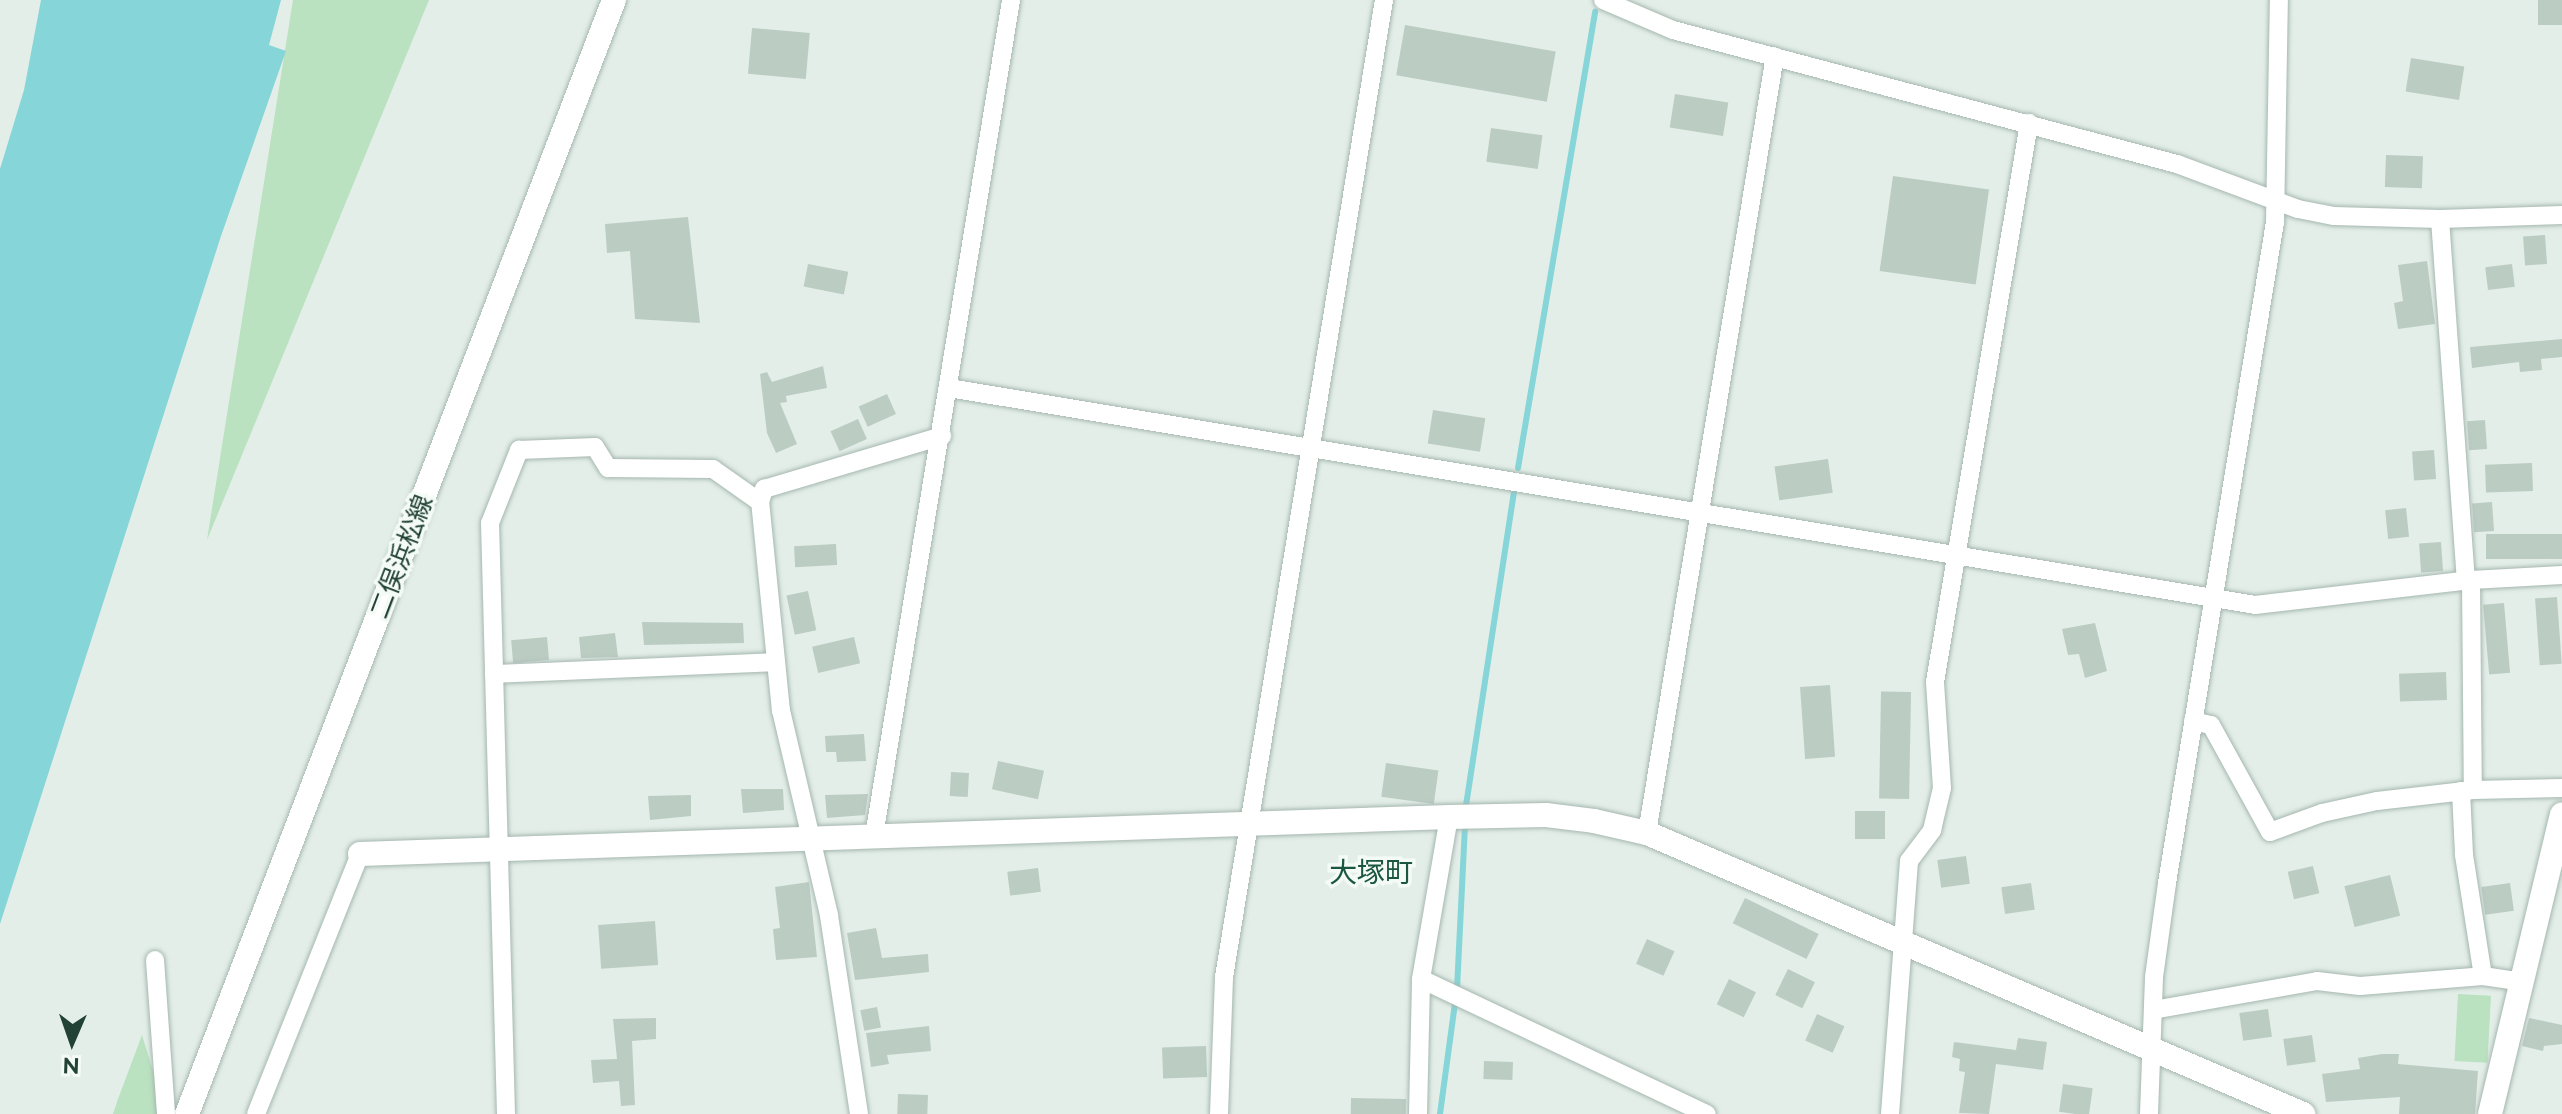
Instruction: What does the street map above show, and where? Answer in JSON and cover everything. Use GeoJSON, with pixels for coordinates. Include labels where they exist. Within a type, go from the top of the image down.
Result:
{"type":"FeatureCollection","features":[{"type":"Feature","properties":{"kind":"street","name":"二俣浜松線"},"geometry":{"type":"LineString","coordinates":[[187,1114],[614,0]]}},
{"type":"Feature","properties":{"kind":"street"},"geometry":{"type":"LineString","coordinates":[[874,836],[942,436],[1011,0]]}},
{"type":"Feature","properties":{"kind":"street"},"geometry":{"type":"LineString","coordinates":[[1219,1114],[1224,977],[1384,0]]}},
{"type":"Feature","properties":{"kind":"street"},"geometry":{"type":"LineString","coordinates":[[1603,0],[1673,30],[2177,164],[2277,201],[2334,216],[2440,219],[2562,215]]}},
{"type":"Feature","properties":{"kind":"street"},"geometry":{"type":"LineString","coordinates":[[2149,1114],[2153,1010],[2167,883],[2277,201],[2279,0]]}},
{"type":"Feature","properties":{"kind":"street"},"geometry":{"type":"LineString","coordinates":[[1647,833],[1775,56]]}},
{"type":"Feature","properties":{"kind":"street"},"geometry":{"type":"LineString","coordinates":[[1890,1114],[1909,861],[1932,830],[1942,788],[1935,682],[2029,123]]}},
{"type":"Feature","properties":{"kind":"street"},"geometry":{"type":"LineString","coordinates":[[2440,219],[2469,580],[2464,855],[2483,976]]}},
{"type":"Feature","properties":{"kind":"street"},"geometry":{"type":"LineString","coordinates":[[949,388],[2255,605],[2469,580],[2562,575]]}},
{"type":"Feature","properties":{"kind":"street"},"geometry":{"type":"LineString","coordinates":[[859,1114],[829,915],[808,840],[776,662],[760,502],[764,489],[942,436]]}},
{"type":"Feature","properties":{"kind":"street"},"geometry":{"type":"LineString","coordinates":[[506,1114],[490,523],[519,450],[595,447],[608,468],[713,469],[760,502]]}},
{"type":"Feature","properties":{"kind":"street"},"geometry":{"type":"LineString","coordinates":[[494,674],[776,662]]}},
{"type":"Feature","properties":{"kind":"street"},"geometry":{"type":"LineString","coordinates":[[2193,721],[2211,725],[2270,832],[2336,810],[2467,790],[2562,788]]}},
{"type":"Feature","properties":{"kind":"street"},"geometry":{"type":"LineString","coordinates":[[256,1114],[360,854],[1546,815],[1647,833],[2303,1114]]}},
{"type":"Feature","properties":{"kind":"street"},"geometry":{"type":"LineString","coordinates":[[2490,1114],[2562,815]]}},
{"type":"Feature","properties":{"kind":"street"},"geometry":{"type":"LineString","coordinates":[[1418,1114],[1421,979],[1449,817]]}},
{"type":"Feature","properties":{"kind":"street"},"geometry":{"type":"LineString","coordinates":[[155,960],[166,1114]]}},
{"type":"Feature","properties":{"kind":"street"},"geometry":{"type":"LineString","coordinates":[[2153,1010],[2317,981],[2360,986],[2483,976],[2523,982]]}},
{"type":"Feature","properties":{"kind":"street"},"geometry":{"type":"LineString","coordinates":[[1421,979],[1707,1114]]}},
{"type":"Feature","properties":{"kind":"green space"},"geometry":{"type":"Polygon","coordinates":[[[293,0],[429,0],[207,540],[293,0]]]}},
{"type":"Feature","properties":{"kind":"green space"},"geometry":{"type":"Polygon","coordinates":[[[2458,994],[2491,996],[2487,1063],[2454,1061],[2458,994]]]}},
{"type":"Feature","properties":{"kind":"green space"},"geometry":{"type":"Polygon","coordinates":[[[142,1035],[166,1114],[113,1114],[118,1099],[142,1035]]]}},
{"type":"Feature","properties":{"kind":"water"},"geometry":{"type":"Polygon","coordinates":[[[41,0],[281,0],[269,45],[286,51],[221,236],[0,924],[0,169],[24,90],[41,0]]]}},
{"type":"Feature","properties":{"kind":"building"},"geometry":{"type":"Polygon","coordinates":[[[2538,0],[2562,0],[2562,25],[2538,25],[2538,0]]]}},
{"type":"Feature","properties":{"kind":"building"},"geometry":{"type":"Polygon","coordinates":[[[1405,25],[1556,52],[1547,102],[1396,75],[1405,25]]]}},
{"type":"Feature","properties":{"kind":"building"},"geometry":{"type":"Polygon","coordinates":[[[752,28],[810,33],[806,79],[748,74],[752,28]]]}},
{"type":"Feature","properties":{"kind":"building"},"geometry":{"type":"Polygon","coordinates":[[[2411,58],[2464,66],[2459,100],[2406,92],[2411,58]]]}},
{"type":"Feature","properties":{"kind":"building"},"geometry":{"type":"Polygon","coordinates":[[[1675,94],[1728,102],[1723,136],[1670,128],[1675,94]]]}},
{"type":"Feature","properties":{"kind":"building"},"geometry":{"type":"Polygon","coordinates":[[[1491,128],[1542,135],[1538,169],[1486,162],[1491,128]]]}},
{"type":"Feature","properties":{"kind":"building"},"geometry":{"type":"Polygon","coordinates":[[[2386,155],[2423,156],[2422,188],[2385,187],[2386,155]]]}},
{"type":"Feature","properties":{"kind":"building"},"geometry":{"type":"Polygon","coordinates":[[[1893,176],[1989,189],[1976,285],[1880,271],[1893,176]]]}},
{"type":"Feature","properties":{"kind":"building"},"geometry":{"type":"Polygon","coordinates":[[[688,217],[700,323],[635,319],[630,251],[607,253],[605,224],[688,217]]]}},
{"type":"Feature","properties":{"kind":"building"},"geometry":{"type":"Polygon","coordinates":[[[2545,235],[2547,264],[2525,265],[2523,237],[2545,235]]]}},
{"type":"Feature","properties":{"kind":"building"},"geometry":{"type":"Polygon","coordinates":[[[2427,261],[2435,324],[2398,329],[2394,303],[2403,301],[2398,265],[2427,261]]]}},
{"type":"Feature","properties":{"kind":"building"},"geometry":{"type":"Polygon","coordinates":[[[808,264],[848,272],[844,294],[804,287],[808,264]]]}},
{"type":"Feature","properties":{"kind":"building"},"geometry":{"type":"Polygon","coordinates":[[[2512,264],[2515,287],[2488,290],[2485,267],[2512,264]]]}},
{"type":"Feature","properties":{"kind":"building"},"geometry":{"type":"Polygon","coordinates":[[[2562,339],[2562,357],[2541,359],[2542,370],[2520,372],[2519,362],[2472,368],[2470,347],[2562,339]]]}},
{"type":"Feature","properties":{"kind":"building"},"geometry":{"type":"Polygon","coordinates":[[[823,366],[827,388],[786,396],[787,402],[780,403],[797,444],[776,453],[767,433],[760,374],[767,372],[772,382],[823,366]]]}},
{"type":"Feature","properties":{"kind":"building"},"geometry":{"type":"Polygon","coordinates":[[[887,394],[896,414],[868,427],[859,407],[887,394]]]}},
{"type":"Feature","properties":{"kind":"building"},"geometry":{"type":"Polygon","coordinates":[[[1433,410],[1485,418],[1480,452],[1428,444],[1433,410]]]}},
{"type":"Feature","properties":{"kind":"building"},"geometry":{"type":"Polygon","coordinates":[[[858,419],[867,439],[840,451],[831,431],[858,419]]]}},
{"type":"Feature","properties":{"kind":"building"},"geometry":{"type":"Polygon","coordinates":[[[2485,420],[2487,449],[2469,450],[2467,421],[2485,420]]]}},
{"type":"Feature","properties":{"kind":"building"},"geometry":{"type":"Polygon","coordinates":[[[2434,450],[2436,479],[2414,480],[2412,452],[2434,450]]]}},
{"type":"Feature","properties":{"kind":"building"},"geometry":{"type":"Polygon","coordinates":[[[1828,459],[1833,493],[1779,500],[1775,467],[1828,459]]]}},
{"type":"Feature","properties":{"kind":"building"},"geometry":{"type":"Polygon","coordinates":[[[2532,463],[2533,491],[2486,493],[2485,465],[2532,463]]]}},
{"type":"Feature","properties":{"kind":"building"},"geometry":{"type":"Polygon","coordinates":[[[2492,502],[2494,531],[2474,532],[2472,503],[2492,502]]]}},
{"type":"Feature","properties":{"kind":"building"},"geometry":{"type":"Polygon","coordinates":[[[2406,508],[2409,537],[2388,539],[2385,510],[2406,508]]]}},
{"type":"Feature","properties":{"kind":"building"},"geometry":{"type":"Polygon","coordinates":[[[2486,534],[2562,534],[2562,559],[2486,559],[2486,534]]]}},
{"type":"Feature","properties":{"kind":"building"},"geometry":{"type":"Polygon","coordinates":[[[2441,542],[2443,571],[2421,572],[2419,544],[2441,542]]]}},
{"type":"Feature","properties":{"kind":"building"},"geometry":{"type":"Polygon","coordinates":[[[836,544],[837,565],[795,567],[794,546],[836,544]]]}},
{"type":"Feature","properties":{"kind":"building"},"geometry":{"type":"Polygon","coordinates":[[[808,591],[816,630],[795,635],[786,596],[808,591]]]}},
{"type":"Feature","properties":{"kind":"building"},"geometry":{"type":"Polygon","coordinates":[[[2557,597],[2562,664],[2540,665],[2535,599],[2557,597]]]}},
{"type":"Feature","properties":{"kind":"building"},"geometry":{"type":"Polygon","coordinates":[[[2504,603],[2510,673],[2489,675],[2483,605],[2504,603]]]}},
{"type":"Feature","properties":{"kind":"building"},"geometry":{"type":"Polygon","coordinates":[[[642,622],[743,623],[744,643],[644,645],[642,622]]]}},
{"type":"Feature","properties":{"kind":"building"},"geometry":{"type":"Polygon","coordinates":[[[2095,623],[2107,671],[2085,678],[2079,654],[2068,655],[2062,629],[2095,623]]]}},
{"type":"Feature","properties":{"kind":"building"},"geometry":{"type":"Polygon","coordinates":[[[615,633],[618,657],[581,658],[579,637],[615,633]]]}},
{"type":"Feature","properties":{"kind":"building"},"geometry":{"type":"Polygon","coordinates":[[[547,637],[549,660],[513,663],[511,640],[547,637]]]}},
{"type":"Feature","properties":{"kind":"building"},"geometry":{"type":"Polygon","coordinates":[[[854,637],[860,663],[818,673],[812,647],[854,637]]]}},
{"type":"Feature","properties":{"kind":"building"},"geometry":{"type":"Polygon","coordinates":[[[2446,672],[2447,700],[2400,702],[2399,674],[2446,672]]]}},
{"type":"Feature","properties":{"kind":"building"},"geometry":{"type":"Polygon","coordinates":[[[1830,685],[1835,757],[1805,759],[1800,687],[1830,685]]]}},
{"type":"Feature","properties":{"kind":"building"},"geometry":{"type":"Polygon","coordinates":[[[1881,691],[1911,692],[1909,799],[1879,798],[1881,691]]]}},
{"type":"Feature","properties":{"kind":"building"},"geometry":{"type":"Polygon","coordinates":[[[864,734],[866,761],[837,762],[836,752],[826,752],[825,736],[864,734]]]}},
{"type":"Feature","properties":{"kind":"building"},"geometry":{"type":"Polygon","coordinates":[[[998,761],[1044,771],[1038,799],[992,789],[998,761]]]}},
{"type":"Feature","properties":{"kind":"building"},"geometry":{"type":"Polygon","coordinates":[[[1386,763],[1438,770],[1434,804],[1381,797],[1386,763]]]}},
{"type":"Feature","properties":{"kind":"building"},"geometry":{"type":"Polygon","coordinates":[[[951,772],[969,773],[968,797],[950,796],[951,772]]]}},
{"type":"Feature","properties":{"kind":"building"},"geometry":{"type":"Polygon","coordinates":[[[741,789],[783,789],[784,810],[743,813],[741,789]]]}},
{"type":"Feature","properties":{"kind":"building"},"geometry":{"type":"Polygon","coordinates":[[[868,794],[865,815],[827,818],[825,795],[868,794]]]}},
{"type":"Feature","properties":{"kind":"building"},"geometry":{"type":"Polygon","coordinates":[[[691,795],[691,816],[650,820],[648,796],[691,795]]]}},
{"type":"Feature","properties":{"kind":"building"},"geometry":{"type":"Polygon","coordinates":[[[1855,811],[1885,811],[1885,839],[1855,839],[1855,811]]]}},
{"type":"Feature","properties":{"kind":"building"},"geometry":{"type":"Polygon","coordinates":[[[1966,856],[1970,884],[1941,888],[1937,860],[1966,856]]]}},
{"type":"Feature","properties":{"kind":"building"},"geometry":{"type":"Polygon","coordinates":[[[2313,866],[2319,893],[2294,899],[2288,872],[2313,866]]]}},
{"type":"Feature","properties":{"kind":"building"},"geometry":{"type":"Polygon","coordinates":[[[1038,868],[1041,892],[1010,896],[1007,872],[1038,868]]]}},
{"type":"Feature","properties":{"kind":"building"},"geometry":{"type":"Polygon","coordinates":[[[2390,875],[2400,916],[2355,927],[2344,886],[2390,875]]]}},
{"type":"Feature","properties":{"kind":"building"},"geometry":{"type":"Polygon","coordinates":[[[809,882],[817,957],[776,960],[773,929],[780,928],[775,887],[809,882]]]}},
{"type":"Feature","properties":{"kind":"building"},"geometry":{"type":"Polygon","coordinates":[[[2031,883],[2035,910],[2005,914],[2001,887],[2031,883]]]}},
{"type":"Feature","properties":{"kind":"building"},"geometry":{"type":"Polygon","coordinates":[[[2510,883],[2514,911],[2485,915],[2481,887],[2510,883]]]}},
{"type":"Feature","properties":{"kind":"building"},"geometry":{"type":"Polygon","coordinates":[[[1745,898],[1819,934],[1806,959],[1733,923],[1745,898]]]}},
{"type":"Feature","properties":{"kind":"building"},"geometry":{"type":"Polygon","coordinates":[[[655,921],[658,965],[601,969],[598,925],[655,921]]]}},
{"type":"Feature","properties":{"kind":"building"},"geometry":{"type":"Polygon","coordinates":[[[876,928],[882,958],[928,954],[929,972],[855,980],[847,933],[876,928]]]}},
{"type":"Feature","properties":{"kind":"building"},"geometry":{"type":"Polygon","coordinates":[[[1647,939],[1674,951],[1663,976],[1636,964],[1647,939]]]}},
{"type":"Feature","properties":{"kind":"building"},"geometry":{"type":"Polygon","coordinates":[[[1788,969],[1815,982],[1802,1008],[1775,995],[1788,969]]]}},
{"type":"Feature","properties":{"kind":"building"},"geometry":{"type":"Polygon","coordinates":[[[1729,979],[1756,992],[1744,1017],[1717,1004],[1729,979]]]}},
{"type":"Feature","properties":{"kind":"building"},"geometry":{"type":"Polygon","coordinates":[[[877,1007],[881,1028],[864,1031],[860,1010],[877,1007]]]}},
{"type":"Feature","properties":{"kind":"building"},"geometry":{"type":"Polygon","coordinates":[[[2268,1009],[2272,1037],[2243,1041],[2239,1013],[2268,1009]]]}},
{"type":"Feature","properties":{"kind":"building"},"geometry":{"type":"Polygon","coordinates":[[[1817,1014],[1844,1026],[1833,1053],[1805,1040],[1817,1014]]]}},
{"type":"Feature","properties":{"kind":"building"},"geometry":{"type":"Polygon","coordinates":[[[656,1018],[656,1039],[632,1041],[635,1105],[621,1106],[619,1081],[593,1083],[591,1060],[617,1059],[613,1019],[656,1018]]]}},
{"type":"Feature","properties":{"kind":"building"},"geometry":{"type":"Polygon","coordinates":[[[2529,1018],[2562,1025],[2562,1044],[2544,1046],[2543,1051],[2522,1046],[2529,1018]]]}},
{"type":"Feature","properties":{"kind":"building"},"geometry":{"type":"Polygon","coordinates":[[[929,1026],[931,1051],[887,1055],[889,1064],[871,1067],[866,1033],[929,1026]]]}},
{"type":"Feature","properties":{"kind":"building"},"geometry":{"type":"Polygon","coordinates":[[[2312,1035],[2316,1062],[2287,1066],[2283,1039],[2312,1035]]]}},
{"type":"Feature","properties":{"kind":"building"},"geometry":{"type":"Polygon","coordinates":[[[2018,1038],[2047,1042],[2043,1070],[1996,1064],[1989,1114],[1959,1113],[1965,1072],[1959,1071],[1960,1059],[1952,1057],[1954,1042],[2016,1050],[2018,1038]]]}},
{"type":"Feature","properties":{"kind":"building"},"geometry":{"type":"Polygon","coordinates":[[[1206,1046],[1207,1077],[1163,1079],[1162,1048],[1206,1046]]]}},
{"type":"Feature","properties":{"kind":"building"},"geometry":{"type":"Polygon","coordinates":[[[2399,1054],[2398,1064],[2478,1071],[2475,1114],[2399,1114],[2400,1097],[2326,1102],[2322,1074],[2360,1069],[2358,1058],[2399,1054]]]}},
{"type":"Feature","properties":{"kind":"building"},"geometry":{"type":"Polygon","coordinates":[[[1484,1061],[1513,1062],[1512,1080],[1483,1079],[1484,1061]]]}},
{"type":"Feature","properties":{"kind":"building"},"geometry":{"type":"Polygon","coordinates":[[[2063,1084],[2093,1088],[2089,1114],[2059,1112],[2063,1084]]]}},
{"type":"Feature","properties":{"kind":"building"},"geometry":{"type":"Polygon","coordinates":[[[898,1094],[928,1095],[927,1114],[897,1114],[898,1094]]]}},
{"type":"Feature","properties":{"kind":"building"},"geometry":{"type":"Polygon","coordinates":[[[1351,1098],[1406,1099],[1406,1114],[1351,1114],[1351,1098]]]}},
{"type":"Feature","properties":{"kind":"waterway"},"geometry":{"type":"LineString","coordinates":[[1518,468],[1595,11]]}},
{"type":"Feature","properties":{"kind":"waterway"},"geometry":{"type":"LineString","coordinates":[[1465,812],[1514,493]]}},
{"type":"Feature","properties":{"kind":"waterway"},"geometry":{"type":"LineString","coordinates":[[1440,1114],[1457,989],[1465,823]]}},
{"type":"Feature","properties":{"kind":"district","name":"大塚町"},"geometry":{"type":"Point","coordinates":[1371,873]}}]}
